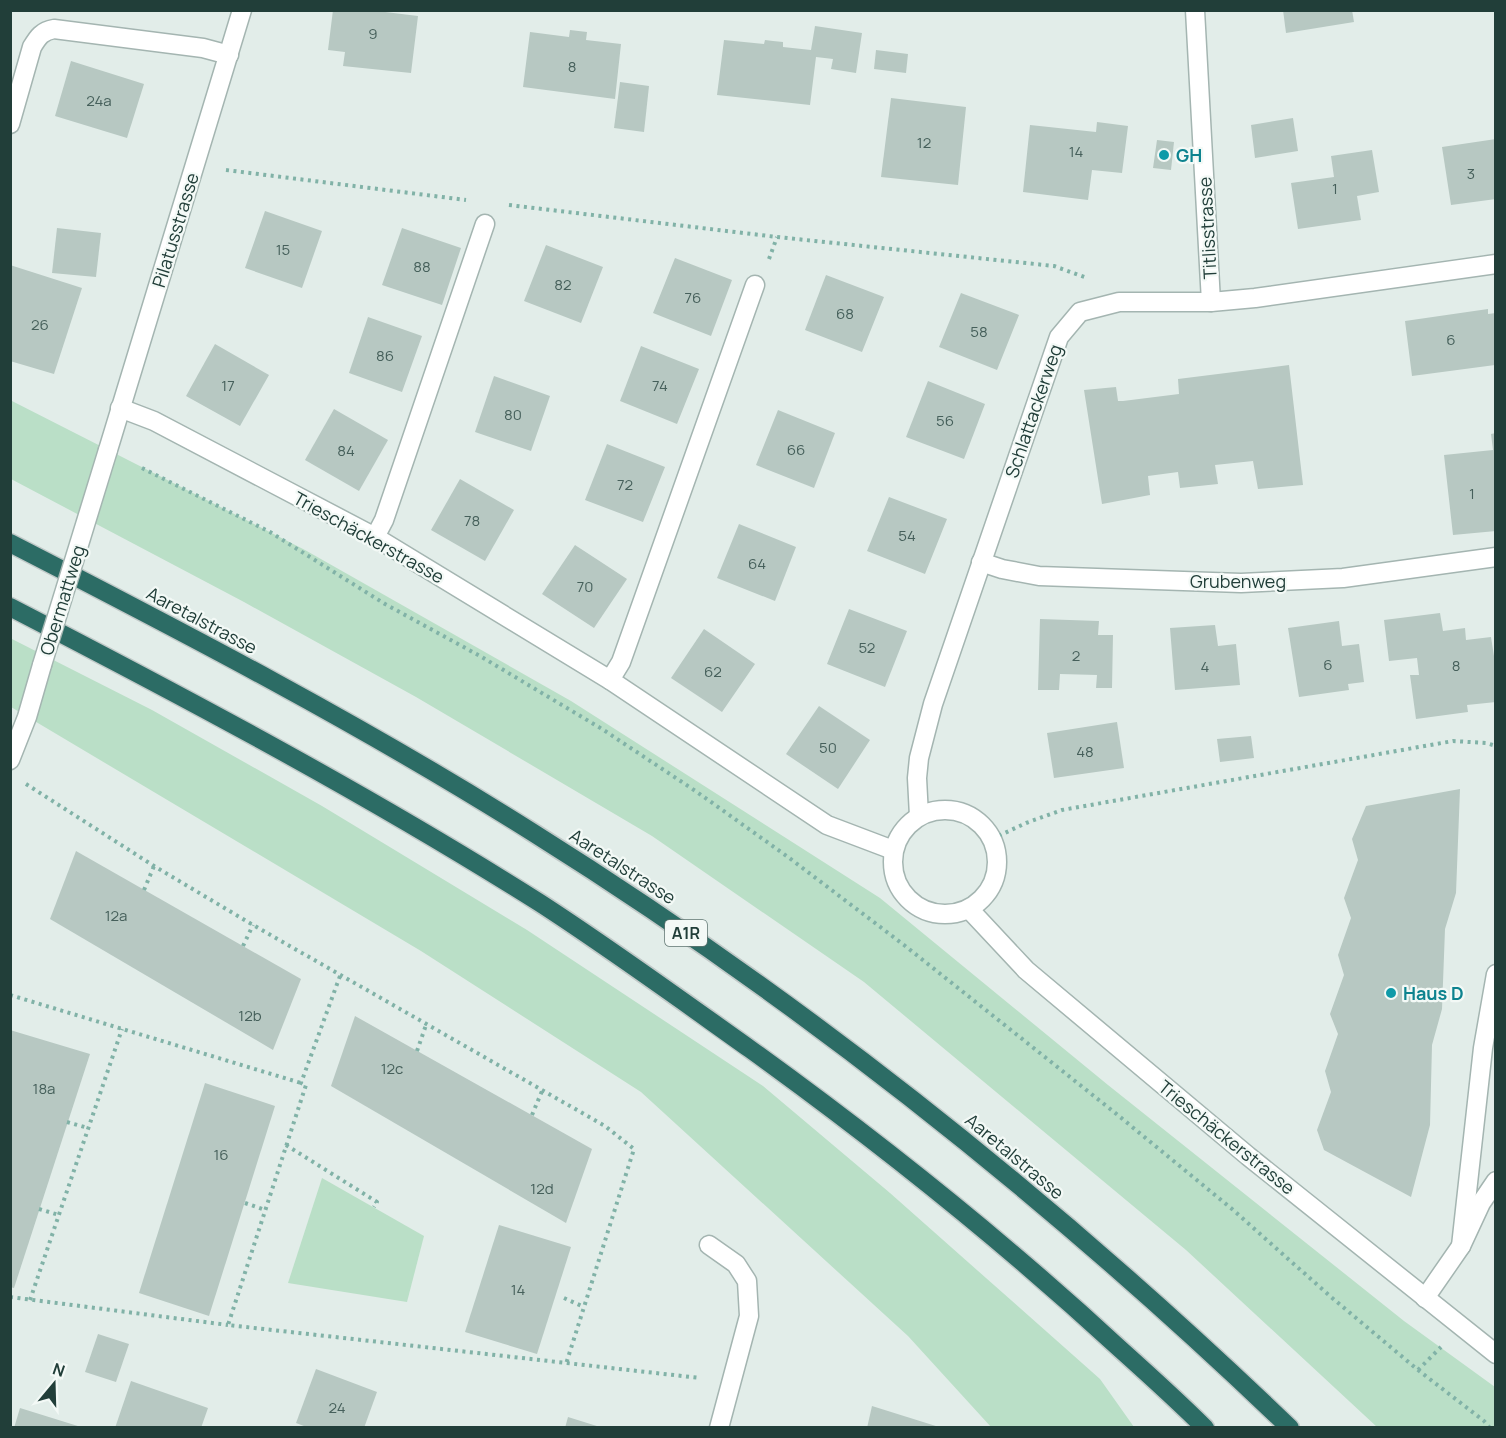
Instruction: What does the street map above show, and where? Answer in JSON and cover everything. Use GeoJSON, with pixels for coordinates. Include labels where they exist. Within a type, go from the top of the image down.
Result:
{"type":"FeatureCollection","features":[{"type":"Feature","properties":{"kind":"highway","name":"Aaretalstrasse"},"geometry":{"type":"LineString","coordinates":[[10,543],[206,645],[405,755],[532,832],[669,922],[844,1046],[968,1143],[1124,1274],[1290,1428]]}},
{"type":"Feature","properties":{"kind":"highway"},"geometry":{"type":"LineString","coordinates":[[10,607],[226,721],[383,809],[539,903],[650,978],[833,1109],[929,1184],[1075,1307],[1205,1428]]}},
{"type":"Feature","properties":{"kind":"street","name":"Pilatusstrasse"},"geometry":{"type":"LineString","coordinates":[[108,450],[242,10]]}},
{"type":"Feature","properties":{"kind":"street","name":"Titlisstrasse"},"geometry":{"type":"LineString","coordinates":[[1195,10],[1211,302]]}},
{"type":"Feature","properties":{"kind":"street"},"geometry":{"type":"LineString","coordinates":[[10,124],[32,47],[44,31],[54,29],[203,48],[228,55]]}},
{"type":"Feature","properties":{"kind":"street"},"geometry":{"type":"LineString","coordinates":[[375,537],[384,520],[485,224]]}},
{"type":"Feature","properties":{"kind":"street","name":"Schlattackerweg"},"geometry":{"type":"LineString","coordinates":[[919,816],[917,778],[919,758],[933,704],[1059,337],[1080,312],[1119,302],[1211,302],[1255,298],[1496,264]]}},
{"type":"Feature","properties":{"kind":"street"},"geometry":{"type":"LineString","coordinates":[[610,680],[626,651],[755,285]]}},
{"type":"Feature","properties":{"kind":"street","name":"Trieschäckerstrasse"},"geometry":{"type":"LineString","coordinates":[[120,408],[154,421],[375,537],[610,680],[827,825],[893,849]]}},
{"type":"Feature","properties":{"kind":"street","name":"Obermattweg"},"geometry":{"type":"LineString","coordinates":[[13,749],[27,717],[108,450]]}},
{"type":"Feature","properties":{"kind":"street","name":"Grubenweg"},"geometry":{"type":"LineString","coordinates":[[981,561],[1002,569],[1039,576],[1241,583],[1343,578],[1496,557]]}},
{"type":"Feature","properties":{"kind":"street"},"geometry":{"type":"LineString","coordinates":[[939,809],[961,811],[979,822],[992,839],[997,854],[997,870],[992,886],[969,909],[952,914],[935,914],[906,897],[897,883],[892,867],[893,849],[903,830],[919,816],[939,809]]}},
{"type":"Feature","properties":{"kind":"street","name":"Trieschäckerstrasse"},"geometry":{"type":"LineString","coordinates":[[969,909],[1026,970],[1239,1148],[1496,1354]]}},
{"type":"Feature","properties":{"kind":"street"},"geometry":{"type":"LineString","coordinates":[[1461,1246],[1483,1048],[1496,974]]}},
{"type":"Feature","properties":{"kind":"street"},"geometry":{"type":"LineString","coordinates":[[1425,1298],[1461,1246],[1481,1203],[1496,1181]]}},
{"type":"Feature","properties":{"kind":"street"},"geometry":{"type":"LineString","coordinates":[[708,1245],[736,1264],[747,1281],[749,1316],[719,1428]]}},
{"type":"Feature","properties":{"kind":"path"},"geometry":{"type":"LineString","coordinates":[[196,164],[214,169],[475,201]]}},
{"type":"Feature","properties":{"kind":"path"},"geometry":{"type":"LineString","coordinates":[[498,204],[777,237],[1054,266],[1086,277],[1105,306]]}},
{"type":"Feature","properties":{"kind":"path"},"geometry":{"type":"LineString","coordinates":[[142,468],[270,532],[385,604],[480,656],[602,729],[716,805],[904,945],[1114,1112],[1232,1209],[1400,1355],[1490,1428]]}},
{"type":"Feature","properties":{"kind":"path"},"geometry":{"type":"LineString","coordinates":[[992,839],[1062,810],[1454,741],[1496,746]]}},
{"type":"Feature","properties":{"kind":"path"},"geometry":{"type":"LineString","coordinates":[[20,780],[154,866],[253,925],[605,1126],[634,1149],[566,1364]]}},
{"type":"Feature","properties":{"kind":"path"},"geometry":{"type":"LineString","coordinates":[[144,890],[154,866]]}},
{"type":"Feature","properties":{"kind":"path"},"geometry":{"type":"LineString","coordinates":[[243,946],[253,925]]}},
{"type":"Feature","properties":{"kind":"path"},"geometry":{"type":"LineString","coordinates":[[301,1083],[340,976]]}},
{"type":"Feature","properties":{"kind":"path"},"geometry":{"type":"LineString","coordinates":[[10,995],[306,1085],[228,1326]]}},
{"type":"Feature","properties":{"kind":"path"},"geometry":{"type":"LineString","coordinates":[[417,1051],[426,1025]]}},
{"type":"Feature","properties":{"kind":"path"},"geometry":{"type":"LineString","coordinates":[[30,1300],[122,1029]]}},
{"type":"Feature","properties":{"kind":"path"},"geometry":{"type":"LineString","coordinates":[[532,1116],[542,1091]]}},
{"type":"Feature","properties":{"kind":"path"},"geometry":{"type":"LineString","coordinates":[[67,1122],[88,1128]]}},
{"type":"Feature","properties":{"kind":"path"},"geometry":{"type":"LineString","coordinates":[[286,1145],[377,1202],[374,1207]]}},
{"type":"Feature","properties":{"kind":"path"},"geometry":{"type":"LineString","coordinates":[[245,1203],[265,1210]]}},
{"type":"Feature","properties":{"kind":"path"},"geometry":{"type":"LineString","coordinates":[[39,1209],[59,1215]]}},
{"type":"Feature","properties":{"kind":"path"},"geometry":{"type":"LineString","coordinates":[[10,1297],[228,1326],[732,1381]]}},
{"type":"Feature","properties":{"kind":"path"},"geometry":{"type":"LineString","coordinates":[[564,1298],[584,1307]]}},
{"type":"Feature","properties":{"kind":"green space"},"geometry":{"type":"Polygon","coordinates":[[[10,400],[305,550],[571,701],[880,898],[1108,1085],[1404,1321],[1495,1387],[1495,1427],[1377,1427],[1186,1250],[864,982],[652,836],[416,697],[244,602],[11,479],[10,400]]]}},
{"type":"Feature","properties":{"kind":"green space"},"geometry":{"type":"Polygon","coordinates":[[[10,638],[152,710],[322,806],[527,930],[763,1086],[890,1193],[1100,1379],[1134,1427],[991,1427],[908,1336],[641,1092],[421,951],[11,707],[10,638]]]}},
{"type":"Feature","properties":{"kind":"green space"},"geometry":{"type":"Polygon","coordinates":[[[322,1178],[424,1236],[407,1302],[288,1283],[322,1178]]]}},
{"type":"Feature","properties":{"kind":"building"},"geometry":{"type":"Polygon","coordinates":[[[333,10],[369,10],[418,16],[411,73],[343,66],[345,52],[328,50],[333,10]]]}},
{"type":"Feature","properties":{"kind":"building"},"geometry":{"type":"Polygon","coordinates":[[[1283,10],[1352,10],[1354,22],[1286,33],[1283,10]]]}},
{"type":"Feature","properties":{"kind":"building"},"geometry":{"type":"Polygon","coordinates":[[[815,26],[862,33],[856,73],[831,69],[833,59],[816,57],[810,105],[717,95],[724,40],[764,44],[765,40],[783,42],[783,47],[811,50],[815,26]]]}},
{"type":"Feature","properties":{"kind":"building"},"geometry":{"type":"Polygon","coordinates":[[[570,30],[587,32],[586,40],[621,44],[615,99],[523,87],[530,32],[569,37],[570,30]]]}},
{"type":"Feature","properties":{"kind":"building"},"geometry":{"type":"Polygon","coordinates":[[[876,50],[908,54],[906,73],[874,69],[876,50]]]}},
{"type":"Feature","properties":{"kind":"building"},"geometry":{"type":"Polygon","coordinates":[[[71,61],[144,84],[127,138],[55,116],[71,61]]]}},
{"type":"Feature","properties":{"kind":"building"},"geometry":{"type":"Polygon","coordinates":[[[620,82],[649,86],[644,132],[614,128],[620,82]]]}},
{"type":"Feature","properties":{"kind":"building"},"geometry":{"type":"Polygon","coordinates":[[[891,98],[966,107],[958,185],[881,177],[891,98]]]}},
{"type":"Feature","properties":{"kind":"building"},"geometry":{"type":"Polygon","coordinates":[[[1293,118],[1298,151],[1255,158],[1251,125],[1293,118]]]}},
{"type":"Feature","properties":{"kind":"building"},"geometry":{"type":"Polygon","coordinates":[[[1097,122],[1128,126],[1122,173],[1092,170],[1088,200],[1023,192],[1030,125],[1096,132],[1097,122]]]}},
{"type":"Feature","properties":{"kind":"building"},"geometry":{"type":"Polygon","coordinates":[[[1496,139],[1496,199],[1451,205],[1442,147],[1496,139]]]}},
{"type":"Feature","properties":{"kind":"building","name":"GH"},"geometry":{"type":"Polygon","coordinates":[[[1157,140],[1174,142],[1171,170],[1153,168],[1157,140]]]}},
{"type":"Feature","properties":{"kind":"building"},"geometry":{"type":"Polygon","coordinates":[[[1372,150],[1379,192],[1357,196],[1361,220],[1298,229],[1291,183],[1334,177],[1331,156],[1372,150]]]}},
{"type":"Feature","properties":{"kind":"building"},"geometry":{"type":"Polygon","coordinates":[[[265,211],[322,231],[302,288],[245,268],[265,211]]]}},
{"type":"Feature","properties":{"kind":"building"},"geometry":{"type":"Polygon","coordinates":[[[57,228],[101,233],[96,277],[52,273],[57,228]]]}},
{"type":"Feature","properties":{"kind":"building"},"geometry":{"type":"Polygon","coordinates":[[[402,228],[461,248],[442,305],[382,285],[402,228]]]}},
{"type":"Feature","properties":{"kind":"building"},"geometry":{"type":"Polygon","coordinates":[[[546,245],[603,267],[581,323],[524,301],[546,245]]]}},
{"type":"Feature","properties":{"kind":"building"},"geometry":{"type":"Polygon","coordinates":[[[675,258],[732,280],[711,336],[653,313],[675,258]]]}},
{"type":"Feature","properties":{"kind":"building"},"geometry":{"type":"Polygon","coordinates":[[[10,265],[82,288],[54,374],[10,361],[10,265]]]}},
{"type":"Feature","properties":{"kind":"building"},"geometry":{"type":"Polygon","coordinates":[[[826,275],[884,297],[862,352],[805,330],[826,275]]]}},
{"type":"Feature","properties":{"kind":"building"},"geometry":{"type":"Polygon","coordinates":[[[961,293],[1019,315],[997,370],[939,347],[961,293]]]}},
{"type":"Feature","properties":{"kind":"building"},"geometry":{"type":"Polygon","coordinates":[[[1488,309],[1488,314],[1496,313],[1495,365],[1412,376],[1405,321],[1488,309]]]}},
{"type":"Feature","properties":{"kind":"building"},"geometry":{"type":"Polygon","coordinates":[[[368,317],[422,336],[402,392],[349,373],[368,317]]]}},
{"type":"Feature","properties":{"kind":"building"},"geometry":{"type":"Polygon","coordinates":[[[215,344],[269,375],[240,426],[186,396],[215,344]]]}},
{"type":"Feature","properties":{"kind":"building"},"geometry":{"type":"Polygon","coordinates":[[[641,346],[699,369],[677,424],[620,401],[641,346]]]}},
{"type":"Feature","properties":{"kind":"building"},"geometry":{"type":"Polygon","coordinates":[[[1289,365],[1303,485],[1258,489],[1253,461],[1215,465],[1218,484],[1180,488],[1178,472],[1148,476],[1150,495],[1102,504],[1084,390],[1116,387],[1118,401],[1123,401],[1179,394],[1178,379],[1289,365]]]}},
{"type":"Feature","properties":{"kind":"building"},"geometry":{"type":"Polygon","coordinates":[[[494,376],[550,396],[531,451],[475,432],[494,376]]]}},
{"type":"Feature","properties":{"kind":"building"},"geometry":{"type":"Polygon","coordinates":[[[928,381],[985,404],[964,459],[906,437],[928,381]]]}},
{"type":"Feature","properties":{"kind":"building"},"geometry":{"type":"Polygon","coordinates":[[[334,409],[388,440],[359,491],[305,460],[334,409]]]}},
{"type":"Feature","properties":{"kind":"building"},"geometry":{"type":"Polygon","coordinates":[[[778,410],[835,433],[814,488],[756,465],[778,410]]]}},
{"type":"Feature","properties":{"kind":"building"},"geometry":{"type":"Polygon","coordinates":[[[1496,433],[1496,531],[1453,535],[1444,455],[1493,450],[1491,434],[1496,433]]]}},
{"type":"Feature","properties":{"kind":"building"},"geometry":{"type":"Polygon","coordinates":[[[607,444],[665,467],[643,522],[585,500],[607,444]]]}},
{"type":"Feature","properties":{"kind":"building"},"geometry":{"type":"Polygon","coordinates":[[[460,479],[514,510],[485,561],[431,530],[460,479]]]}},
{"type":"Feature","properties":{"kind":"building"},"geometry":{"type":"Polygon","coordinates":[[[889,497],[947,519],[925,574],[867,551],[889,497]]]}},
{"type":"Feature","properties":{"kind":"building"},"geometry":{"type":"Polygon","coordinates":[[[739,524],[796,547],[775,601],[717,578],[739,524]]]}},
{"type":"Feature","properties":{"kind":"building"},"geometry":{"type":"Polygon","coordinates":[[[575,545],[627,579],[594,628],[542,594],[575,545]]]}},
{"type":"Feature","properties":{"kind":"building"},"geometry":{"type":"Polygon","coordinates":[[[849,609],[907,631],[885,687],[827,664],[849,609]]]}},
{"type":"Feature","properties":{"kind":"building"},"geometry":{"type":"Polygon","coordinates":[[[1440,613],[1443,631],[1465,628],[1466,640],[1491,637],[1496,669],[1496,702],[1467,705],[1468,712],[1416,719],[1410,675],[1419,675],[1417,658],[1389,661],[1384,620],[1440,613]]]}},
{"type":"Feature","properties":{"kind":"building"},"geometry":{"type":"Polygon","coordinates":[[[1040,619],[1099,621],[1098,635],[1113,635],[1112,688],[1096,688],[1097,675],[1060,674],[1059,690],[1038,690],[1040,619]]]}},
{"type":"Feature","properties":{"kind":"building"},"geometry":{"type":"Polygon","coordinates":[[[1339,621],[1342,646],[1359,644],[1364,682],[1348,684],[1349,690],[1299,697],[1288,628],[1339,621]]]}},
{"type":"Feature","properties":{"kind":"building"},"geometry":{"type":"Polygon","coordinates":[[[1215,625],[1218,646],[1236,644],[1240,685],[1175,690],[1170,628],[1215,625]]]}},
{"type":"Feature","properties":{"kind":"building"},"geometry":{"type":"Polygon","coordinates":[[[704,629],[755,664],[722,712],[671,678],[704,629]]]}},
{"type":"Feature","properties":{"kind":"building"},"geometry":{"type":"Polygon","coordinates":[[[819,706],[870,740],[838,789],[786,754],[819,706]]]}},
{"type":"Feature","properties":{"kind":"building"},"geometry":{"type":"Polygon","coordinates":[[[1117,722],[1124,768],[1054,778],[1047,733],[1117,722]]]}},
{"type":"Feature","properties":{"kind":"building"},"geometry":{"type":"Polygon","coordinates":[[[1251,736],[1254,758],[1220,762],[1217,739],[1251,736]]]}},
{"type":"Feature","properties":{"kind":"building","name":"Haus D"},"geometry":{"type":"Polygon","coordinates":[[[1460,789],[1456,893],[1445,929],[1442,1009],[1432,1045],[1430,1125],[1411,1197],[1324,1150],[1317,1130],[1331,1092],[1325,1071],[1338,1034],[1330,1014],[1344,975],[1338,955],[1351,918],[1344,898],[1358,860],[1352,839],[1366,806],[1460,789]]]}},
{"type":"Feature","properties":{"kind":"building"},"geometry":{"type":"Polygon","coordinates":[[[76,851],[301,979],[273,1050],[50,919],[76,851]]]}},
{"type":"Feature","properties":{"kind":"building"},"geometry":{"type":"Polygon","coordinates":[[[355,1016],[592,1149],[566,1223],[331,1086],[355,1016]]]}},
{"type":"Feature","properties":{"kind":"building"},"geometry":{"type":"Polygon","coordinates":[[[10,1030],[90,1054],[14,1288],[10,1287],[10,1030]]]}},
{"type":"Feature","properties":{"kind":"building"},"geometry":{"type":"Polygon","coordinates":[[[205,1083],[275,1106],[209,1316],[139,1293],[205,1083]]]}},
{"type":"Feature","properties":{"kind":"building"},"geometry":{"type":"Polygon","coordinates":[[[499,1225],[571,1247],[537,1354],[465,1332],[499,1225]]]}},
{"type":"Feature","properties":{"kind":"building"},"geometry":{"type":"Polygon","coordinates":[[[98,1334],[129,1344],[116,1382],[85,1372],[98,1334]]]}},
{"type":"Feature","properties":{"kind":"building"},"geometry":{"type":"Polygon","coordinates":[[[316,1369],[377,1392],[364,1428],[309,1428],[296,1423],[316,1369]]]}},
{"type":"Feature","properties":{"kind":"building"},"geometry":{"type":"Polygon","coordinates":[[[131,1381],[208,1408],[201,1428],[115,1428],[131,1381]]]}},
{"type":"Feature","properties":{"kind":"building"},"geometry":{"type":"Polygon","coordinates":[[[872,1406],[939,1427],[939,1428],[867,1428],[872,1406]]]}},
{"type":"Feature","properties":{"kind":"building"},"geometry":{"type":"Polygon","coordinates":[[[20,1408],[81,1427],[81,1428],[14,1428],[20,1408]]]}},
{"type":"Feature","properties":{"kind":"building"},"geometry":{"type":"Polygon","coordinates":[[[568,1417],[600,1427],[600,1428],[565,1428],[568,1417]]]}},
{"type":"Feature","properties":{"kind":"place","name":"GH"},"geometry":{"type":"Point","coordinates":[1164,155]}},
{"type":"Feature","properties":{"kind":"place","name":"Haus D"},"geometry":{"type":"Point","coordinates":[1391,993]}}]}
